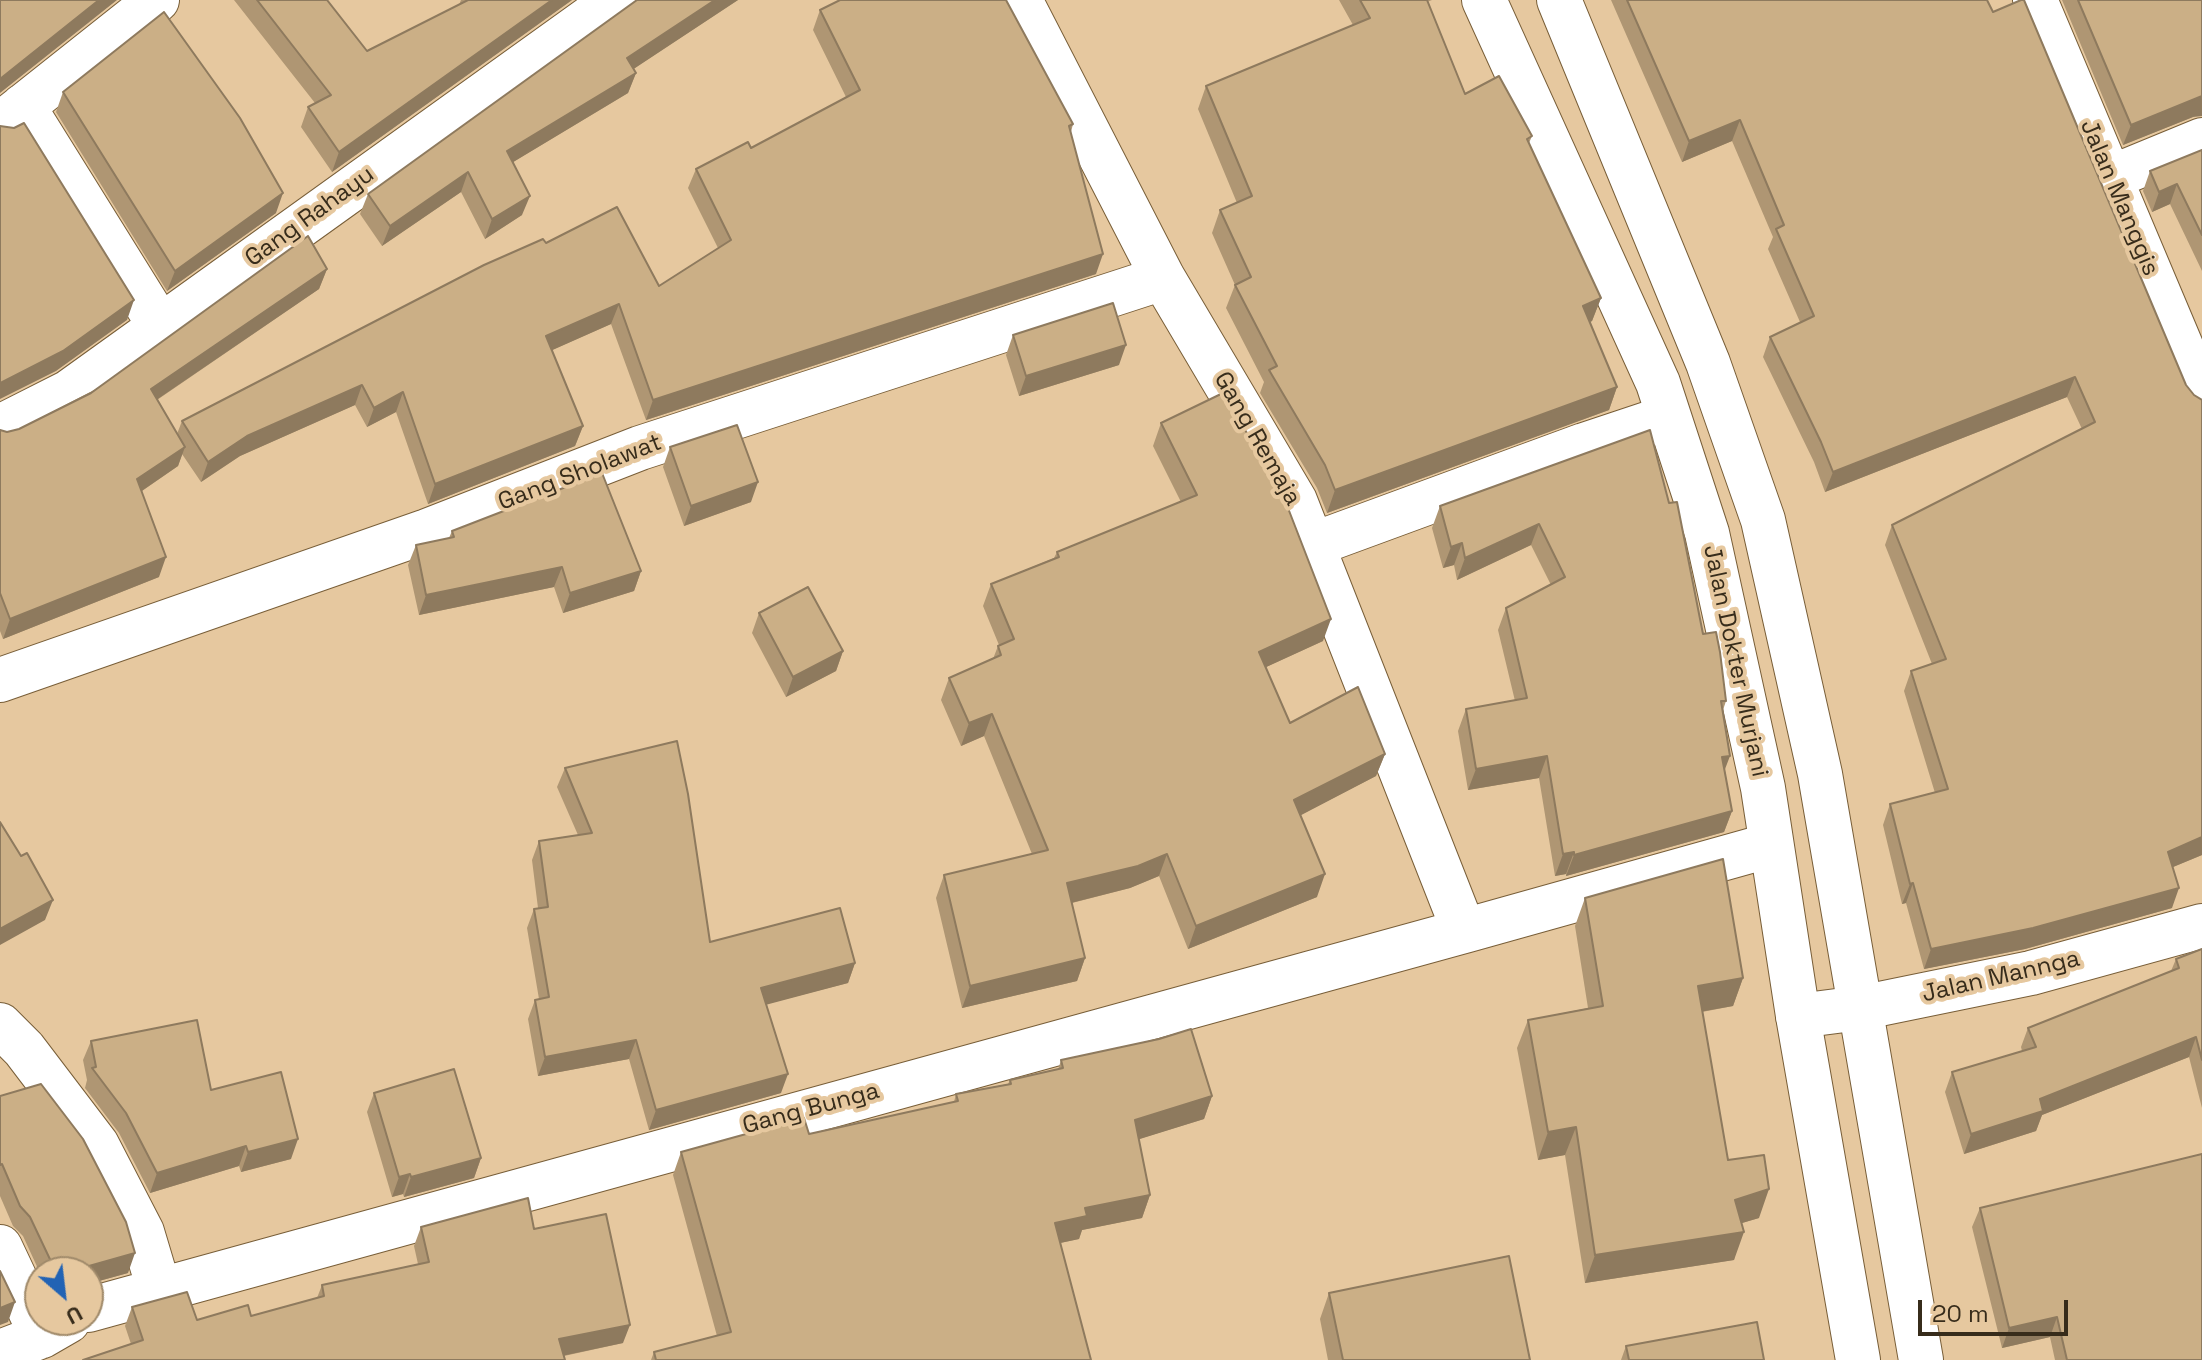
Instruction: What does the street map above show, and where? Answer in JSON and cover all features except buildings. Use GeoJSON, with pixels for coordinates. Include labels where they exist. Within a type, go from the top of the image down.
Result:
{"type":"FeatureCollection","features":[{"type":"Feature","properties":{"kind":"street"},"geometry":{"type":"LineString","coordinates":[[157,0],[12,116],[160,326]]}},
{"type":"Feature","properties":{"kind":"street","name":"Gang Rahayu"},"geometry":{"type":"LineString","coordinates":[[0,427],[69,392],[615,0]]}},
{"type":"Feature","properties":{"kind":"street","name":"Gang Remaja"},"geometry":{"type":"LineString","coordinates":[[1020,0],[1163,278],[1295,501],[1464,931]]}},
{"type":"Feature","properties":{"kind":"street","name":"Jalan Dokter Murjani"},"geometry":{"type":"LineString","coordinates":[[1484,0],[1658,383],[1707,533],[1763,788],[1798,1016],[1858,1360]]}},
{"type":"Feature","properties":{"kind":"street"},"geometry":{"type":"LineString","coordinates":[[1559,0],[1708,363],[1763,520],[1820,774],[1921,1360]]}},
{"type":"Feature","properties":{"kind":"street","name":"Jalan Manggis"},"geometry":{"type":"LineString","coordinates":[[2035,0],[2202,396]]}},
{"type":"Feature","properties":{"kind":"street"},"geometry":{"type":"LineString","coordinates":[[2112,177],[2202,140]]}},
{"type":"Feature","properties":{"kind":"street","name":"Gang Sholawat"},"geometry":{"type":"LineString","coordinates":[[0,680],[427,531],[640,448],[1163,278]]}},
{"type":"Feature","properties":{"kind":"street"},"geometry":{"type":"LineString","coordinates":[[1312,545],[1668,417]]}},
{"type":"Feature","properties":{"kind":"street","name":"Gang Bunga"},"geometry":{"type":"LineString","coordinates":[[104,1305],[1771,845]]}},
{"type":"Feature","properties":{"kind":"street","name":"Jalan Mannga"},"geometry":{"type":"LineString","coordinates":[[1798,1016],[1860,1008],[2031,973],[2202,926]]}},
{"type":"Feature","properties":{"kind":"street"},"geometry":{"type":"LineString","coordinates":[[0,1025],[24,1049],[97,1145],[142,1232],[159,1289]]}},
{"type":"Feature","properties":{"kind":"street"},"geometry":{"type":"LineString","coordinates":[[0,1247],[24,1282]]}},
{"type":"Feature","properties":{"kind":"street"},"geometry":{"type":"LineString","coordinates":[[0,1352],[37,1336]]}}]}
